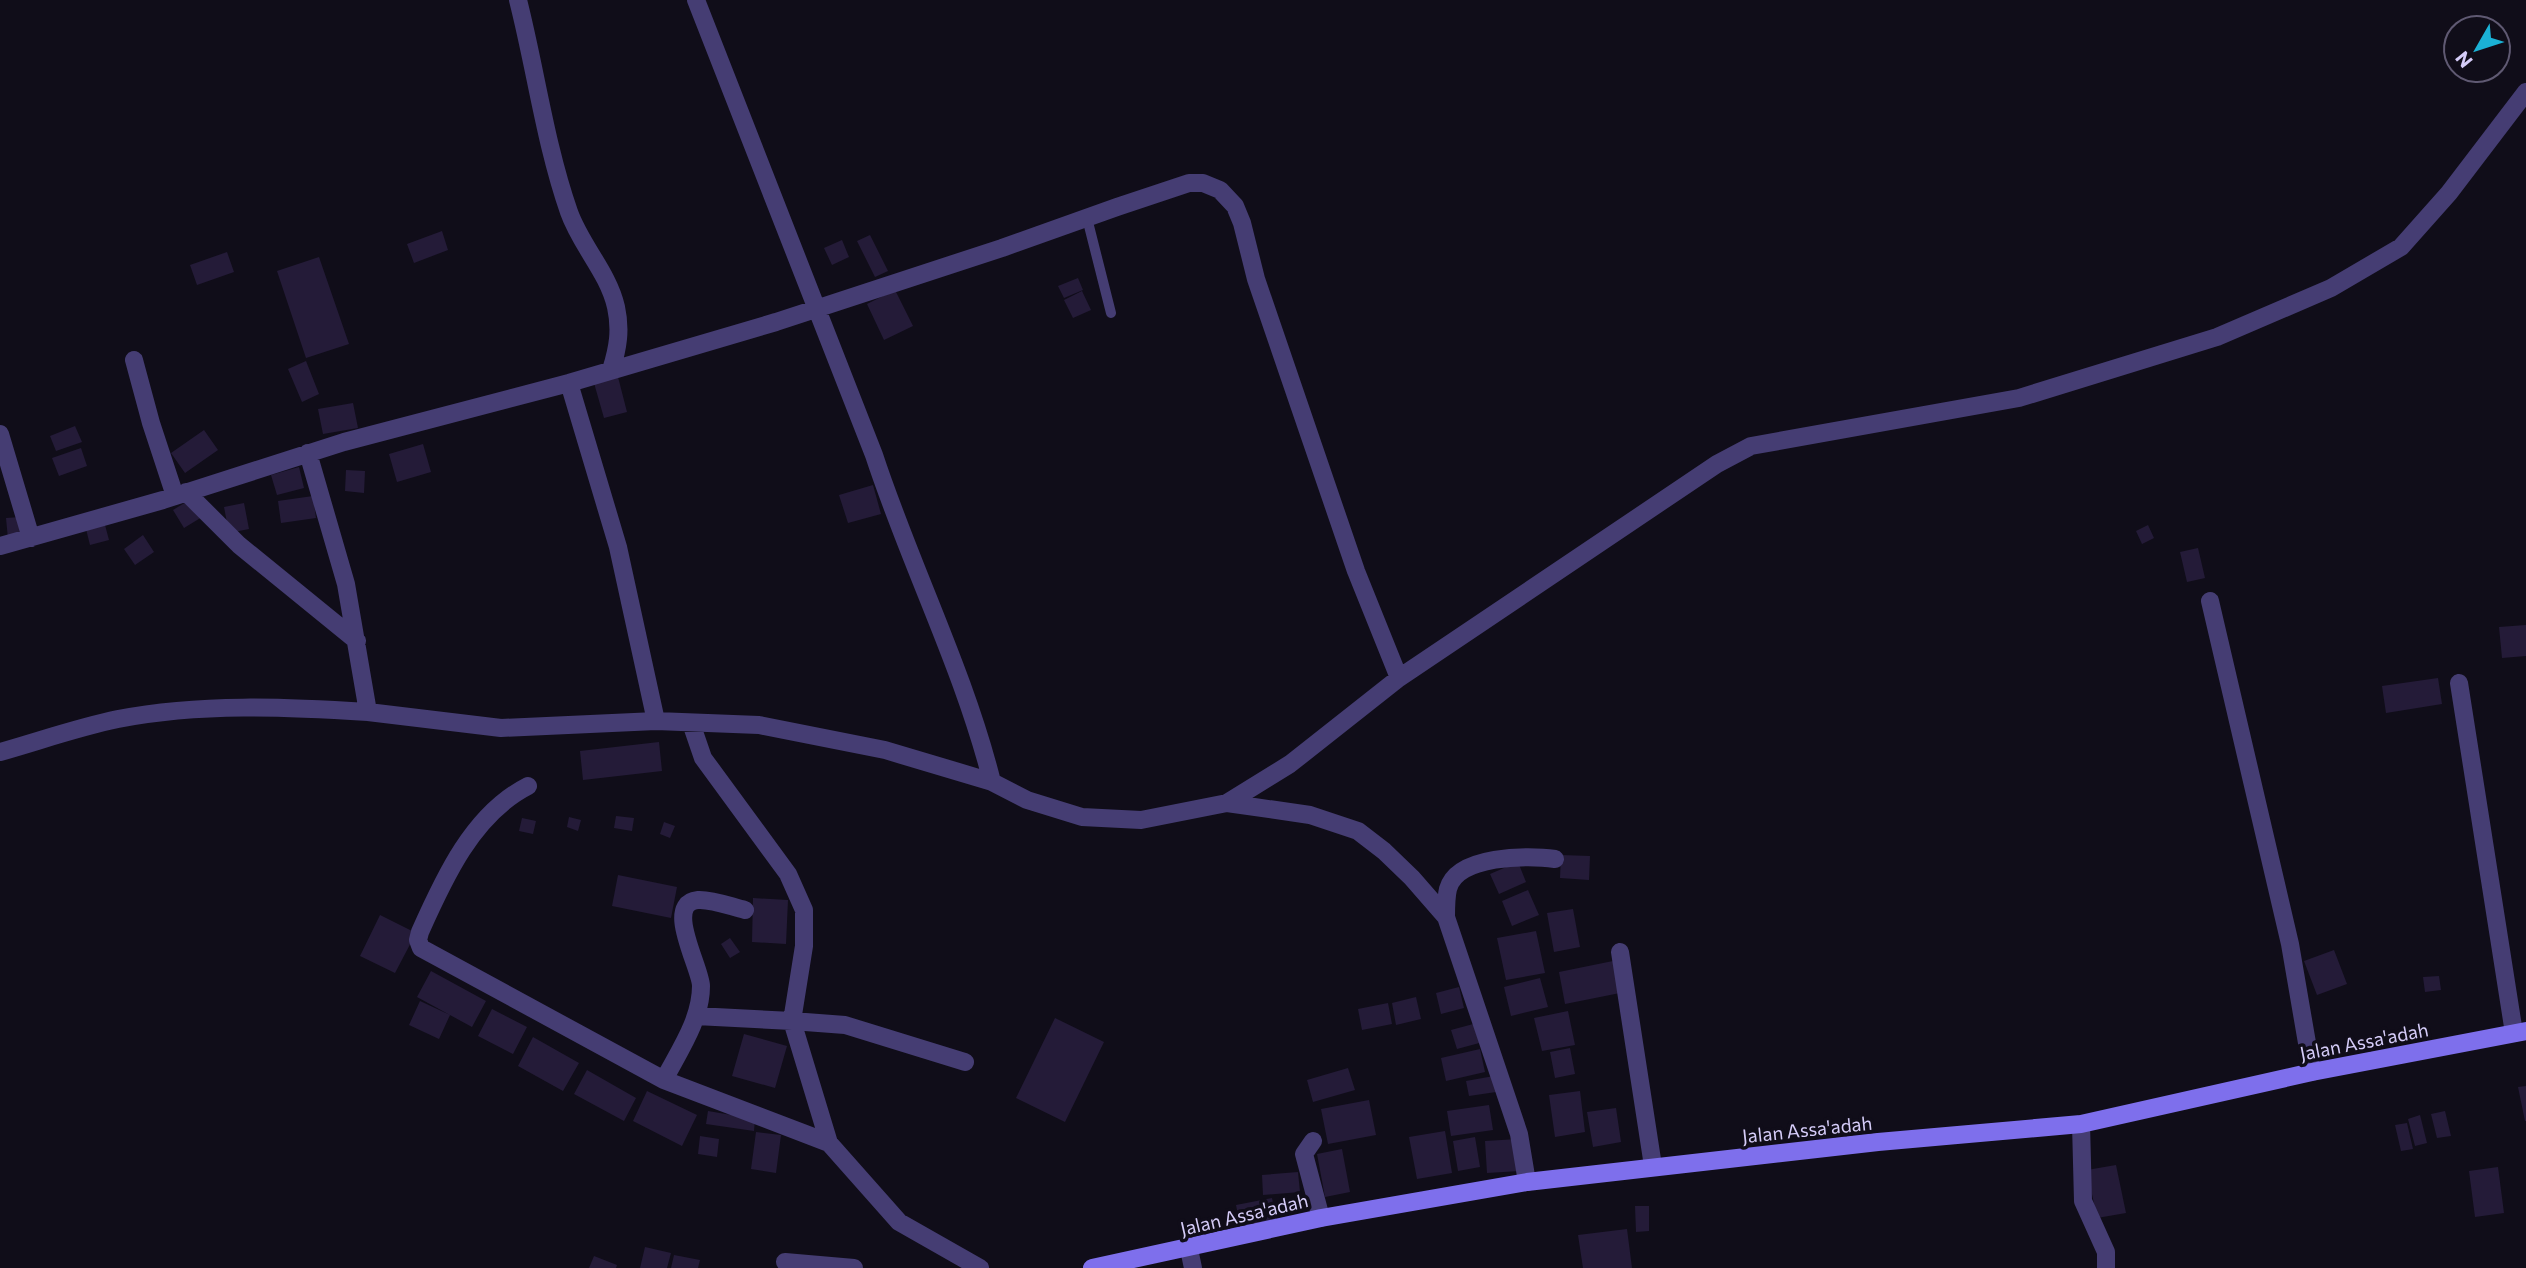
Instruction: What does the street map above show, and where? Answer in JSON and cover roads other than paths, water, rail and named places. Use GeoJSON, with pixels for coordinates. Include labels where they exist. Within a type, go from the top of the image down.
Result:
{"type":"FeatureCollection","features":[{"type":"Feature","properties":{"kind":"street"},"geometry":{"type":"LineString","coordinates":[[518,0],[548,144],[570,215],[610,286],[616,308],[620,337],[611,370]]}},
{"type":"Feature","properties":{"kind":"street"},"geometry":{"type":"LineString","coordinates":[[696,0],[976,726],[992,782]]}},
{"type":"Feature","properties":{"kind":"street"},"geometry":{"type":"LineString","coordinates":[[1227,803],[1290,764],[1399,678],[1717,464],[1751,446],[2019,398],[2217,337],[2331,288],[2401,247],[2449,193],[2526,92]]}},
{"type":"Feature","properties":{"kind":"street"},"geometry":{"type":"LineString","coordinates":[[0,546],[180,494],[308,453],[512,396],[569,383],[815,308],[1189,183],[1203,183],[1220,190],[1235,206],[1256,279],[1356,571],[1399,678]]}},
{"type":"Feature","properties":{"kind":"street"},"geometry":{"type":"LineString","coordinates":[[134,360],[151,423],[180,494],[357,641]]}},
{"type":"Feature","properties":{"kind":"street"},"geometry":{"type":"LineString","coordinates":[[569,383],[618,547],[656,721]]}},
{"type":"Feature","properties":{"kind":"street"},"geometry":{"type":"LineString","coordinates":[[0,434],[31,538]]}},
{"type":"Feature","properties":{"kind":"street"},"geometry":{"type":"LineString","coordinates":[[308,453],[345,584],[368,712]]}},
{"type":"Feature","properties":{"kind":"street"},"geometry":{"type":"LineString","coordinates":[[2210,601],[2290,944],[2312,1073]]}},
{"type":"Feature","properties":{"kind":"street"},"geometry":{"type":"LineString","coordinates":[[2459,683],[2520,1032]]}},
{"type":"Feature","properties":{"kind":"street"},"geometry":{"type":"LineString","coordinates":[[0,752],[117,719],[225,707],[368,712],[501,728],[656,721],[759,725],[885,750],[992,782],[1027,800],[1082,817],[1141,820],[1227,803],[1310,816],[1358,831],[1412,877],[1446,917],[1519,1134],[1527,1182]]}},
{"type":"Feature","properties":{"kind":"street"},"geometry":{"type":"LineString","coordinates":[[691,723],[703,758],[788,874],[804,910],[804,946],[792,1021],[829,1143],[899,1222],[980,1268]]}},
{"type":"Feature","properties":{"kind":"street"},"geometry":{"type":"LineString","coordinates":[[528,786],[500,804],[463,849],[444,879],[420,932],[418,940],[421,948],[664,1080],[829,1143]]}},
{"type":"Feature","properties":{"kind":"street"},"geometry":{"type":"LineString","coordinates":[[1446,917],[1448,887],[1462,871],[1525,855],[1555,859]]}},
{"type":"Feature","properties":{"kind":"street"},"geometry":{"type":"LineString","coordinates":[[664,1080],[696,1016],[701,983],[683,924],[685,908],[690,902],[700,900],[746,911]]}},
{"type":"Feature","properties":{"kind":"street"},"geometry":{"type":"LineString","coordinates":[[1620,951],[1653,1166]]}},
{"type":"Feature","properties":{"kind":"street"},"geometry":{"type":"LineString","coordinates":[[696,1016],[845,1025],[965,1062]]}},
{"type":"Feature","properties":{"kind":"street","name":"Jalan Assa'adah"},"geometry":{"type":"LineString","coordinates":[[1092,1268],[1189,1249],[1321,1218],[1527,1182],[1653,1166],[2081,1124],[2312,1073],[2520,1032]]}},
{"type":"Feature","properties":{"kind":"street"},"geometry":{"type":"LineString","coordinates":[[2081,1124],[2082,1201],[2106,1252],[2106,1268]]}},
{"type":"Feature","properties":{"kind":"street"},"geometry":{"type":"LineString","coordinates":[[1312,1141],[1304,1154],[1321,1218]]}},
{"type":"Feature","properties":{"kind":"street"},"geometry":{"type":"LineString","coordinates":[[1189,1249],[1193,1268]]}},
{"type":"Feature","properties":{"kind":"street"},"geometry":{"type":"LineString","coordinates":[[785,1262],[855,1268]]}},
{"type":"Feature","properties":{"kind":"lane"},"geometry":{"type":"LineString","coordinates":[[1087,218],[1111,313]]}}]}
